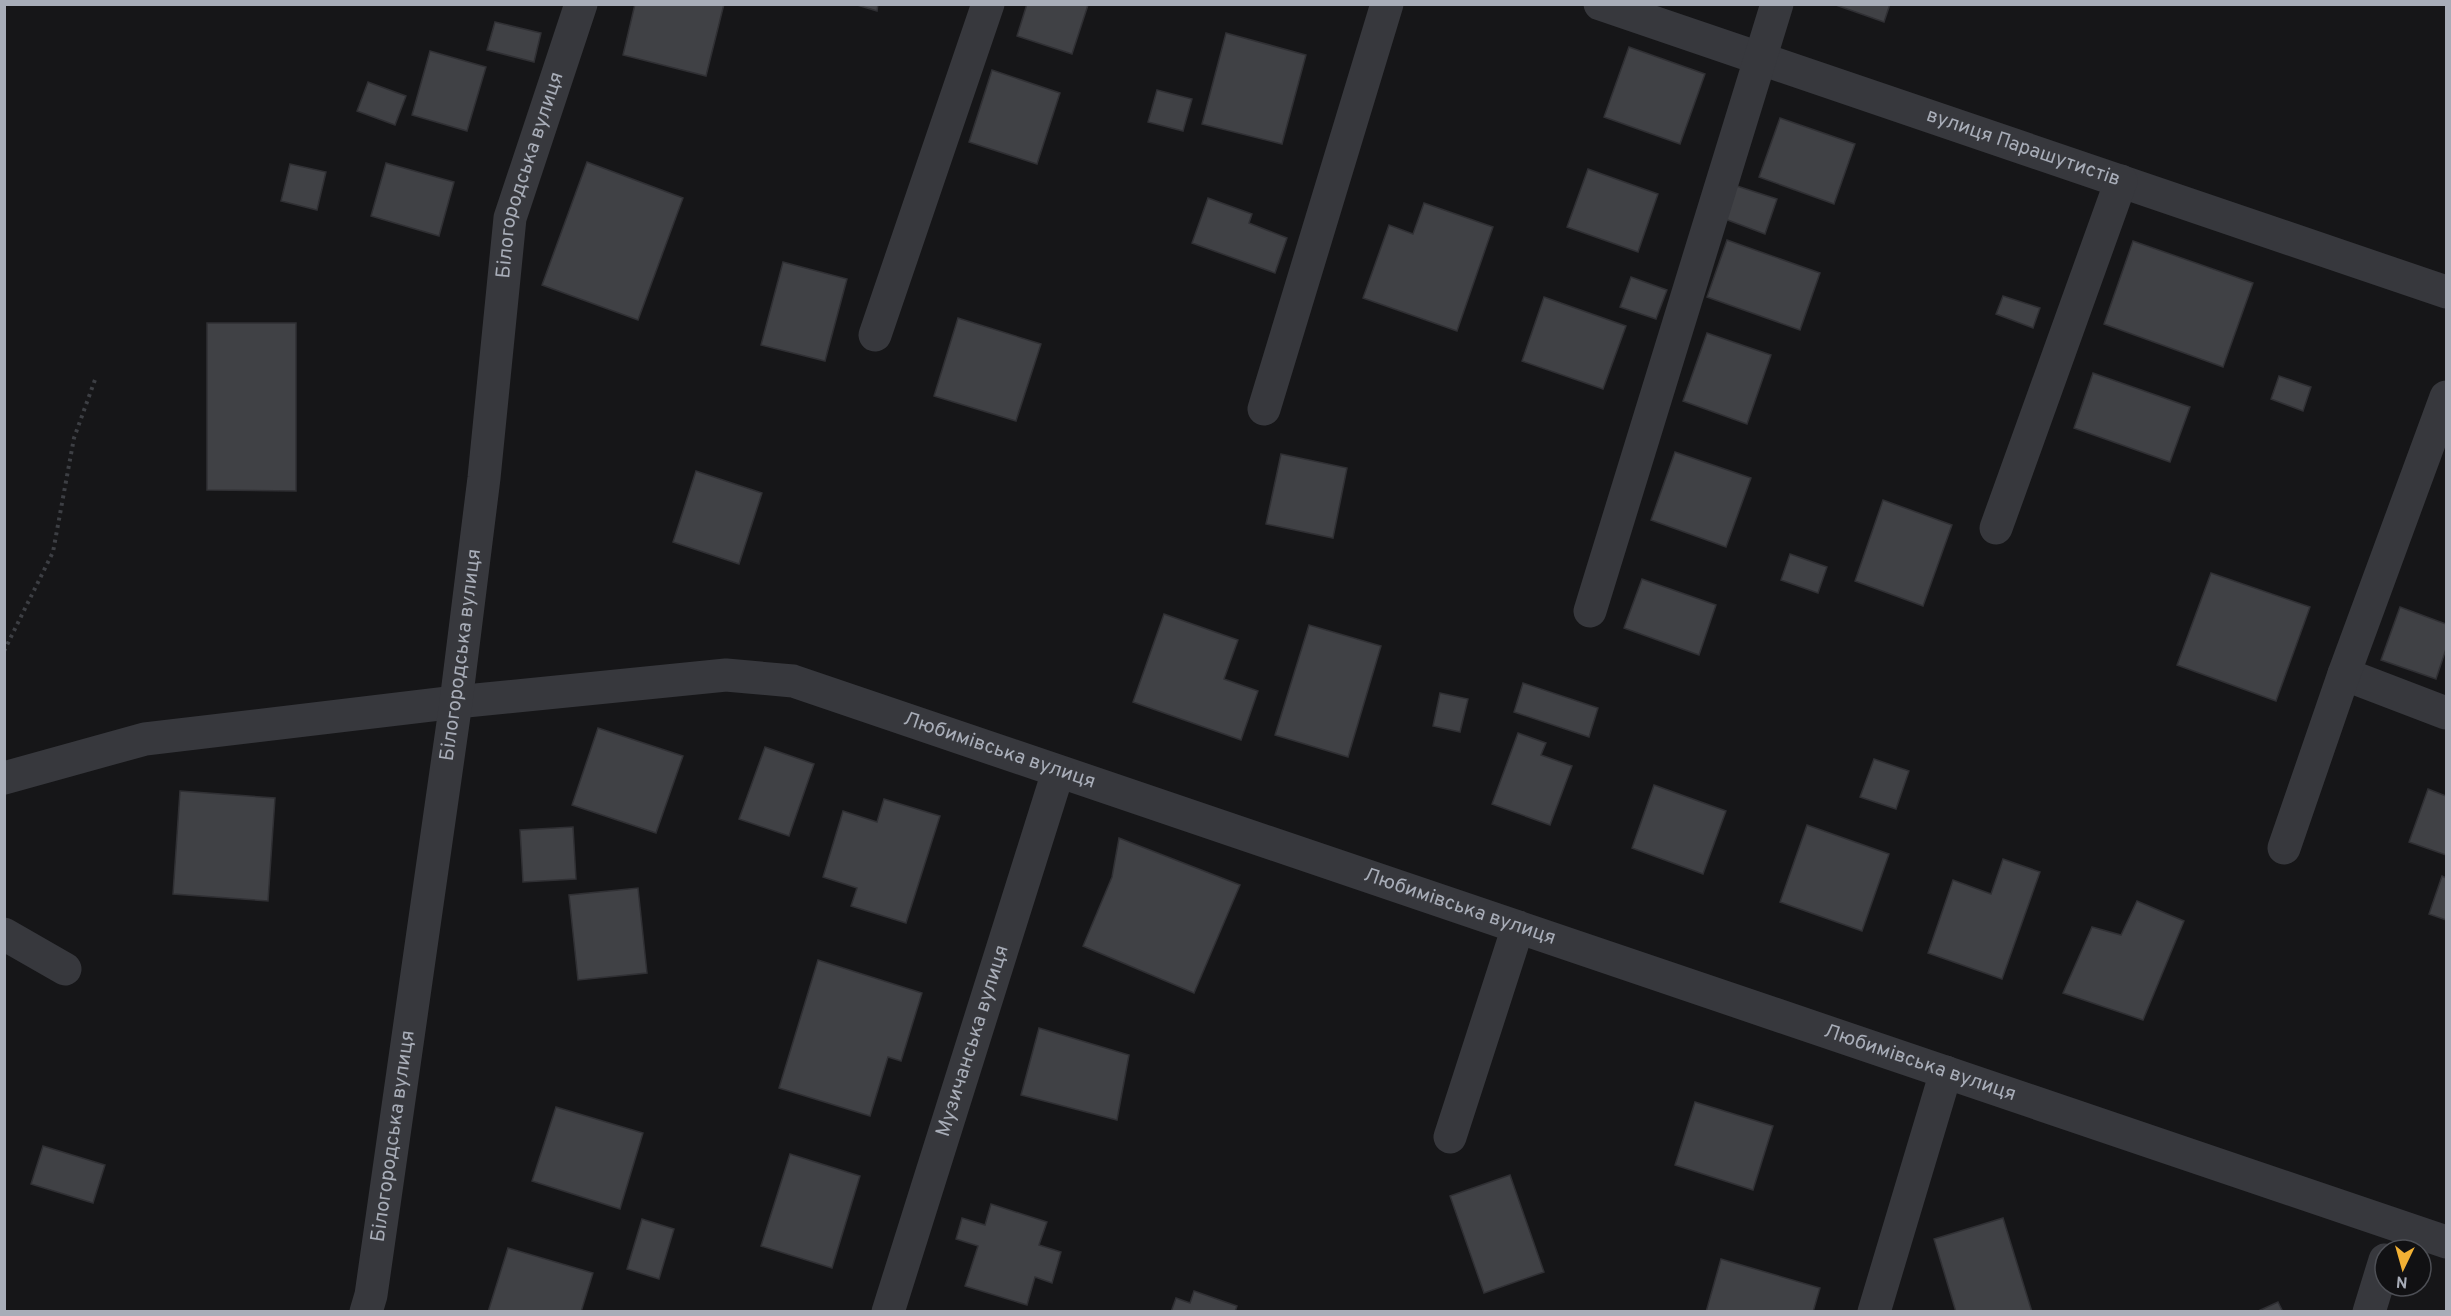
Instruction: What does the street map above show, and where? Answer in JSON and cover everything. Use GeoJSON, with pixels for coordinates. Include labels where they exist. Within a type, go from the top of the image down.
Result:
{"type":"FeatureCollection","features":[{"type":"Feature","properties":{"kind":"street","name":"Білогородська вулиця"},"geometry":{"type":"LineString","coordinates":[[366,1311],[371,1295],[456,702],[484,478],[510,218],[581,4]]}},
{"type":"Feature","properties":{"kind":"street"},"geometry":{"type":"LineString","coordinates":[[875,335],[988,4]]}},
{"type":"Feature","properties":{"kind":"street"},"geometry":{"type":"LineString","coordinates":[[1264,409],[1387,4]]}},
{"type":"Feature","properties":{"kind":"street","name":"вулиця Парашутистів"},"geometry":{"type":"LineString","coordinates":[[1600,4],[2446,291]]}},
{"type":"Feature","properties":{"kind":"street"},"geometry":{"type":"LineString","coordinates":[[1590,611],[1777,4]]}},
{"type":"Feature","properties":{"kind":"street"},"geometry":{"type":"LineString","coordinates":[[1996,528],[2121,181]]}},
{"type":"Feature","properties":{"kind":"street"},"geometry":{"type":"LineString","coordinates":[[2284,848],[2344,674],[2446,397]]}},
{"type":"Feature","properties":{"kind":"street"},"geometry":{"type":"LineString","coordinates":[[2344,674],[2446,713]]}},
{"type":"Feature","properties":{"kind":"street","name":"Любимівська вулиця"},"geometry":{"type":"LineString","coordinates":[[4,778],[145,739],[456,702],[726,675],[793,681],[1946,1072],[2392,1237],[2446,1242]]}},
{"type":"Feature","properties":{"kind":"street","name":"Музичанська вулиця"},"geometry":{"type":"LineString","coordinates":[[888,1311],[1058,772]]}},
{"type":"Feature","properties":{"kind":"street"},"geometry":{"type":"LineString","coordinates":[[1450,1137],[1518,927]]}},
{"type":"Feature","properties":{"kind":"street"},"geometry":{"type":"LineString","coordinates":[[4,934],[65,969]]}},
{"type":"Feature","properties":{"kind":"street"},"geometry":{"type":"LineString","coordinates":[[1874,1311],[1946,1072]]}},
{"type":"Feature","properties":{"kind":"path"},"geometry":{"type":"LineString","coordinates":[[4,651],[53,552],[74,438],[96,377]]}},
{"type":"Feature","properties":{"kind":"building"},"geometry":{"type":"Polygon","coordinates":[[[635,4],[724,4],[706,76],[623,55],[635,4]]]}},
{"type":"Feature","properties":{"kind":"building"},"geometry":{"type":"Polygon","coordinates":[[[854,4],[878,4],[877,11],[854,4]]]}},
{"type":"Feature","properties":{"kind":"building"},"geometry":{"type":"Polygon","coordinates":[[[1027,4],[1088,5],[1072,54],[1017,36],[1027,4]]]}},
{"type":"Feature","properties":{"kind":"building"},"geometry":{"type":"Polygon","coordinates":[[[1833,4],[1890,4],[1884,22],[1833,4]]]}},
{"type":"Feature","properties":{"kind":"building"},"geometry":{"type":"Polygon","coordinates":[[[495,22],[541,33],[534,62],[487,50],[495,22]]]}},
{"type":"Feature","properties":{"kind":"building"},"geometry":{"type":"Polygon","coordinates":[[[1226,33],[1306,55],[1282,144],[1202,124],[1226,33]]]}},
{"type":"Feature","properties":{"kind":"building"},"geometry":{"type":"Polygon","coordinates":[[[1629,47],[1705,74],[1680,144],[1604,117],[1629,47]]]}},
{"type":"Feature","properties":{"kind":"building"},"geometry":{"type":"Polygon","coordinates":[[[430,51],[486,67],[467,131],[412,115],[430,51]]]}},
{"type":"Feature","properties":{"kind":"building"},"geometry":{"type":"Polygon","coordinates":[[[992,70],[1060,93],[1037,164],[969,142],[992,70]]]}},
{"type":"Feature","properties":{"kind":"building"},"geometry":{"type":"Polygon","coordinates":[[[368,82],[406,96],[395,125],[357,111],[368,82]]]}},
{"type":"Feature","properties":{"kind":"building"},"geometry":{"type":"Polygon","coordinates":[[[1157,90],[1192,99],[1183,131],[1148,122],[1157,90]]]}},
{"type":"Feature","properties":{"kind":"building"},"geometry":{"type":"Polygon","coordinates":[[[1780,118],[1855,144],[1834,204],[1759,177],[1780,118]]]}},
{"type":"Feature","properties":{"kind":"building"},"geometry":{"type":"Polygon","coordinates":[[[587,162],[683,198],[638,320],[542,285],[587,162]]]}},
{"type":"Feature","properties":{"kind":"building"},"geometry":{"type":"Polygon","coordinates":[[[386,163],[454,182],[439,236],[371,216],[386,163]]]}},
{"type":"Feature","properties":{"kind":"building"},"geometry":{"type":"Polygon","coordinates":[[[290,164],[326,172],[317,210],[281,201],[290,164]]]}},
{"type":"Feature","properties":{"kind":"building"},"geometry":{"type":"Polygon","coordinates":[[[1588,169],[1658,194],[1638,252],[1567,227],[1588,169]]]}},
{"type":"Feature","properties":{"kind":"building"},"geometry":{"type":"Polygon","coordinates":[[[1737,186],[1777,199],[1765,234],[1725,219],[1737,186]]]}},
{"type":"Feature","properties":{"kind":"building"},"geometry":{"type":"Polygon","coordinates":[[[1208,198],[1252,214],[1249,223],[1287,238],[1275,273],[1192,243],[1208,198]]]}},
{"type":"Feature","properties":{"kind":"building"},"geometry":{"type":"Polygon","coordinates":[[[1424,203],[1493,227],[1457,331],[1363,298],[1389,225],[1413,234],[1424,203]]]}},
{"type":"Feature","properties":{"kind":"building"},"geometry":{"type":"Polygon","coordinates":[[[1727,240],[1820,273],[1800,330],[1707,297],[1727,240]]]}},
{"type":"Feature","properties":{"kind":"building"},"geometry":{"type":"Polygon","coordinates":[[[2133,241],[2253,283],[2223,367],[2104,324],[2133,241]]]}},
{"type":"Feature","properties":{"kind":"building"},"geometry":{"type":"Polygon","coordinates":[[[783,262],[847,279],[825,361],[761,345],[783,262]]]}},
{"type":"Feature","properties":{"kind":"building"},"geometry":{"type":"Polygon","coordinates":[[[1631,277],[1667,290],[1656,319],[1620,307],[1631,277]]]}},
{"type":"Feature","properties":{"kind":"building"},"geometry":{"type":"Polygon","coordinates":[[[2003,296],[2040,308],[2033,328],[1996,314],[2003,296]]]}},
{"type":"Feature","properties":{"kind":"building"},"geometry":{"type":"Polygon","coordinates":[[[1544,297],[1626,326],[1603,389],[1522,361],[1544,297]]]}},
{"type":"Feature","properties":{"kind":"building"},"geometry":{"type":"Polygon","coordinates":[[[958,318],[1041,344],[1016,421],[934,396],[958,318]]]}},
{"type":"Feature","properties":{"kind":"building"},"geometry":{"type":"Polygon","coordinates":[[[207,323],[296,323],[296,491],[207,490],[207,323]]]}},
{"type":"Feature","properties":{"kind":"building"},"geometry":{"type":"Polygon","coordinates":[[[1707,333],[1771,355],[1747,424],[1683,401],[1707,333]]]}},
{"type":"Feature","properties":{"kind":"building"},"geometry":{"type":"Polygon","coordinates":[[[2093,373],[2190,407],[2170,462],[2074,428],[2093,373]]]}},
{"type":"Feature","properties":{"kind":"building"},"geometry":{"type":"Polygon","coordinates":[[[2279,376],[2311,387],[2303,411],[2271,399],[2279,376]]]}},
{"type":"Feature","properties":{"kind":"building"},"geometry":{"type":"Polygon","coordinates":[[[1675,452],[1751,478],[1726,547],[1651,520],[1675,452]]]}},
{"type":"Feature","properties":{"kind":"building"},"geometry":{"type":"Polygon","coordinates":[[[1281,454],[1347,468],[1333,538],[1266,524],[1281,454]]]}},
{"type":"Feature","properties":{"kind":"building"},"geometry":{"type":"Polygon","coordinates":[[[696,471],[762,493],[739,564],[673,542],[696,471]]]}},
{"type":"Feature","properties":{"kind":"building"},"geometry":{"type":"Polygon","coordinates":[[[1883,500],[1952,525],[1923,606],[1855,581],[1883,500]]]}},
{"type":"Feature","properties":{"kind":"building"},"geometry":{"type":"Polygon","coordinates":[[[1790,554],[1827,567],[1818,593],[1781,580],[1790,554]]]}},
{"type":"Feature","properties":{"kind":"building"},"geometry":{"type":"Polygon","coordinates":[[[2211,573],[2310,607],[2276,701],[2177,665],[2211,573]]]}},
{"type":"Feature","properties":{"kind":"building"},"geometry":{"type":"Polygon","coordinates":[[[1642,579],[1716,605],[1699,655],[1624,628],[1642,579]]]}},
{"type":"Feature","properties":{"kind":"building"},"geometry":{"type":"Polygon","coordinates":[[[2400,607],[2446,624],[2446,649],[2436,679],[2381,660],[2400,607]]]}},
{"type":"Feature","properties":{"kind":"building"},"geometry":{"type":"Polygon","coordinates":[[[1164,614],[1238,640],[1224,679],[1258,691],[1241,740],[1133,702],[1164,614]]]}},
{"type":"Feature","properties":{"kind":"building"},"geometry":{"type":"Polygon","coordinates":[[[1309,625],[1381,646],[1348,757],[1275,735],[1309,625]]]}},
{"type":"Feature","properties":{"kind":"building"},"geometry":{"type":"Polygon","coordinates":[[[1523,683],[1598,708],[1589,737],[1514,712],[1523,683]]]}},
{"type":"Feature","properties":{"kind":"building"},"geometry":{"type":"Polygon","coordinates":[[[1440,693],[1468,699],[1460,732],[1433,726],[1440,693]]]}},
{"type":"Feature","properties":{"kind":"building"},"geometry":{"type":"Polygon","coordinates":[[[598,728],[683,756],[656,833],[572,805],[598,728]]]}},
{"type":"Feature","properties":{"kind":"building"},"geometry":{"type":"Polygon","coordinates":[[[1518,733],[1546,743],[1541,755],[1572,766],[1550,825],[1492,804],[1518,733]]]}},
{"type":"Feature","properties":{"kind":"building"},"geometry":{"type":"Polygon","coordinates":[[[765,747],[814,764],[789,836],[739,819],[765,747]]]}},
{"type":"Feature","properties":{"kind":"building"},"geometry":{"type":"Polygon","coordinates":[[[1874,759],[1909,771],[1896,809],[1860,797],[1874,759]]]}},
{"type":"Feature","properties":{"kind":"building"},"geometry":{"type":"Polygon","coordinates":[[[1654,785],[1726,811],[1703,874],[1632,848],[1654,785]]]}},
{"type":"Feature","properties":{"kind":"building"},"geometry":{"type":"Polygon","coordinates":[[[2428,789],[2446,796],[2446,855],[2409,842],[2428,789]]]}},
{"type":"Feature","properties":{"kind":"building"},"geometry":{"type":"Polygon","coordinates":[[[180,791],[275,798],[268,901],[173,894],[180,791]]]}},
{"type":"Feature","properties":{"kind":"building"},"geometry":{"type":"Polygon","coordinates":[[[884,799],[940,816],[906,923],[851,906],[857,888],[823,877],[843,811],[877,822],[884,799]]]}},
{"type":"Feature","properties":{"kind":"building"},"geometry":{"type":"Polygon","coordinates":[[[1807,825],[1889,854],[1862,931],[1780,902],[1807,825]]]}},
{"type":"Feature","properties":{"kind":"building"},"geometry":{"type":"Polygon","coordinates":[[[573,827],[576,879],[523,882],[520,830],[573,827]]]}},
{"type":"Feature","properties":{"kind":"building"},"geometry":{"type":"Polygon","coordinates":[[[1119,838],[1240,885],[1194,993],[1083,946],[1112,877],[1119,838]]]}},
{"type":"Feature","properties":{"kind":"building"},"geometry":{"type":"Polygon","coordinates":[[[2003,859],[2040,872],[2002,979],[1928,953],[1953,880],[1991,894],[2003,859]]]}},
{"type":"Feature","properties":{"kind":"building"},"geometry":{"type":"Polygon","coordinates":[[[2442,876],[2446,878],[2446,920],[2429,914],[2442,876]]]}},
{"type":"Feature","properties":{"kind":"building"},"geometry":{"type":"Polygon","coordinates":[[[638,888],[647,973],[578,980],[569,895],[638,888]]]}},
{"type":"Feature","properties":{"kind":"building"},"geometry":{"type":"Polygon","coordinates":[[[2137,901],[2184,921],[2143,1020],[2063,993],[2092,927],[2121,935],[2137,901]]]}},
{"type":"Feature","properties":{"kind":"building"},"geometry":{"type":"Polygon","coordinates":[[[818,960],[922,993],[901,1061],[888,1057],[870,1116],[779,1088],[818,960]]]}},
{"type":"Feature","properties":{"kind":"building"},"geometry":{"type":"Polygon","coordinates":[[[1039,1028],[1129,1055],[1117,1120],[1021,1095],[1039,1028]]]}},
{"type":"Feature","properties":{"kind":"building"},"geometry":{"type":"Polygon","coordinates":[[[1695,1102],[1773,1126],[1753,1190],[1675,1165],[1695,1102]]]}},
{"type":"Feature","properties":{"kind":"building"},"geometry":{"type":"Polygon","coordinates":[[[556,1107],[643,1133],[620,1209],[532,1181],[556,1107]]]}},
{"type":"Feature","properties":{"kind":"building"},"geometry":{"type":"Polygon","coordinates":[[[43,1146],[105,1165],[93,1203],[31,1184],[43,1146]]]}},
{"type":"Feature","properties":{"kind":"building"},"geometry":{"type":"Polygon","coordinates":[[[790,1154],[860,1176],[832,1268],[761,1246],[790,1154]]]}},
{"type":"Feature","properties":{"kind":"building"},"geometry":{"type":"Polygon","coordinates":[[[1510,1175],[1544,1272],[1484,1293],[1450,1196],[1510,1175]]]}},
{"type":"Feature","properties":{"kind":"building"},"geometry":{"type":"Polygon","coordinates":[[[991,1204],[1047,1222],[1039,1245],[1061,1252],[1052,1283],[1035,1277],[1027,1305],[965,1286],[978,1246],[956,1239],[962,1218],[985,1225],[991,1204]]]}},
{"type":"Feature","properties":{"kind":"building"},"geometry":{"type":"Polygon","coordinates":[[[2003,1218],[2032,1312],[1956,1312],[1934,1239],[2003,1218]]]}},
{"type":"Feature","properties":{"kind":"building"},"geometry":{"type":"Polygon","coordinates":[[[642,1219],[674,1229],[659,1279],[627,1269],[642,1219]]]}},
{"type":"Feature","properties":{"kind":"building"},"geometry":{"type":"Polygon","coordinates":[[[508,1248],[593,1273],[581,1312],[488,1312],[508,1248]]]}},
{"type":"Feature","properties":{"kind":"building"},"geometry":{"type":"Polygon","coordinates":[[[1721,1259],[1820,1288],[1813,1312],[1706,1312],[1721,1259]]]}},
{"type":"Feature","properties":{"kind":"building"},"geometry":{"type":"Polygon","coordinates":[[[1194,1291],[1237,1306],[1235,1312],[1171,1312],[1176,1298],[1190,1303],[1194,1291]]]}},
{"type":"Feature","properties":{"kind":"building"},"geometry":{"type":"Polygon","coordinates":[[[2278,1302],[2283,1312],[2256,1312],[2278,1302]]]}}]}
